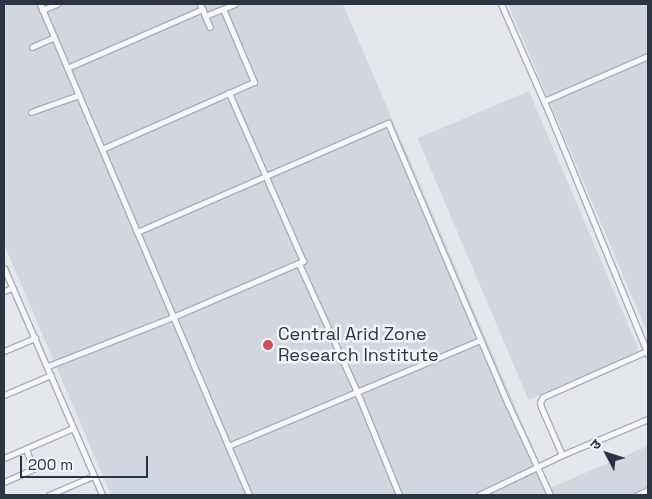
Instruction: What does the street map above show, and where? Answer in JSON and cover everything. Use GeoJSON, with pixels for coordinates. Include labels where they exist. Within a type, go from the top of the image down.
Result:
{"type":"FeatureCollection","features":[{"type":"Feature","properties":{"kind":"street"},"geometry":{"type":"LineString","coordinates":[[40,4],[249,495]]}},
{"type":"Feature","properties":{"kind":"street"},"geometry":{"type":"LineString","coordinates":[[42,10],[57,4]]}},
{"type":"Feature","properties":{"kind":"street"},"geometry":{"type":"LineString","coordinates":[[205,16],[235,4]]}},
{"type":"Feature","properties":{"kind":"street"},"geometry":{"type":"LineString","coordinates":[[501,4],[544,101],[648,352],[542,397],[541,407],[562,455]]}},
{"type":"Feature","properties":{"kind":"street"},"geometry":{"type":"LineString","coordinates":[[67,68],[201,6],[210,27]]}},
{"type":"Feature","properties":{"kind":"street"},"geometry":{"type":"LineString","coordinates":[[102,149],[254,82],[223,9]]}},
{"type":"Feature","properties":{"kind":"street"},"geometry":{"type":"LineString","coordinates":[[32,47],[54,37]]}},
{"type":"Feature","properties":{"kind":"street"},"geometry":{"type":"LineString","coordinates":[[544,101],[648,56]]}},
{"type":"Feature","properties":{"kind":"street"},"geometry":{"type":"LineString","coordinates":[[48,366],[173,317],[304,261],[229,93]]}},
{"type":"Feature","properties":{"kind":"street"},"geometry":{"type":"LineString","coordinates":[[31,112],[78,95]]}},
{"type":"Feature","properties":{"kind":"street"},"geometry":{"type":"LineString","coordinates":[[137,232],[388,123],[480,340],[550,495]]}},
{"type":"Feature","properties":{"kind":"street"},"geometry":{"type":"LineString","coordinates":[[299,264],[357,392],[399,495]]}},
{"type":"Feature","properties":{"kind":"street"},"geometry":{"type":"LineString","coordinates":[[4,268],[48,366],[102,495]]}},
{"type":"Feature","properties":{"kind":"street"},"geometry":{"type":"LineString","coordinates":[[4,291],[12,288]]}},
{"type":"Feature","properties":{"kind":"street"},"geometry":{"type":"LineString","coordinates":[[4,351],[35,338]]}},
{"type":"Feature","properties":{"kind":"street"},"geometry":{"type":"LineString","coordinates":[[228,446],[480,340]]}},
{"type":"Feature","properties":{"kind":"street"},"geometry":{"type":"LineString","coordinates":[[4,395],[51,375]]}},
{"type":"Feature","properties":{"kind":"street"},"geometry":{"type":"LineString","coordinates":[[479,495],[562,455],[648,419]]}},
{"type":"Feature","properties":{"kind":"street"},"geometry":{"type":"LineString","coordinates":[[4,458],[73,428]]}},
{"type":"Feature","properties":{"kind":"street"},"geometry":{"type":"LineString","coordinates":[[4,482],[33,469],[26,449]]}},
{"type":"Feature","properties":{"kind":"street"},"geometry":{"type":"LineString","coordinates":[[49,495],[93,476]]}},
{"type":"Feature","properties":{"kind":"street"},"geometry":{"type":"LineString","coordinates":[[637,495],[648,490]]}},
{"type":"Feature","properties":{"kind":"shaded area","name":"Central Arid Zone Research Institute"},"geometry":{"type":"Polygon","coordinates":[[[4,4],[343,4],[550,488],[648,446],[648,495],[111,495],[4,244],[4,4]]]}},
{"type":"Feature","properties":{"kind":"shaded area"},"geometry":{"type":"Polygon","coordinates":[[[508,4],[648,4],[648,334],[508,4]]]}},
{"type":"Feature","properties":{"kind":"shaded area"},"geometry":{"type":"Polygon","coordinates":[[[529,91],[640,352],[529,400],[418,138],[529,91]]]}},
{"type":"Feature","properties":{"kind":"place","name":"Central Arid Zone Research Institute"},"geometry":{"type":"Point","coordinates":[268,345]}}]}
